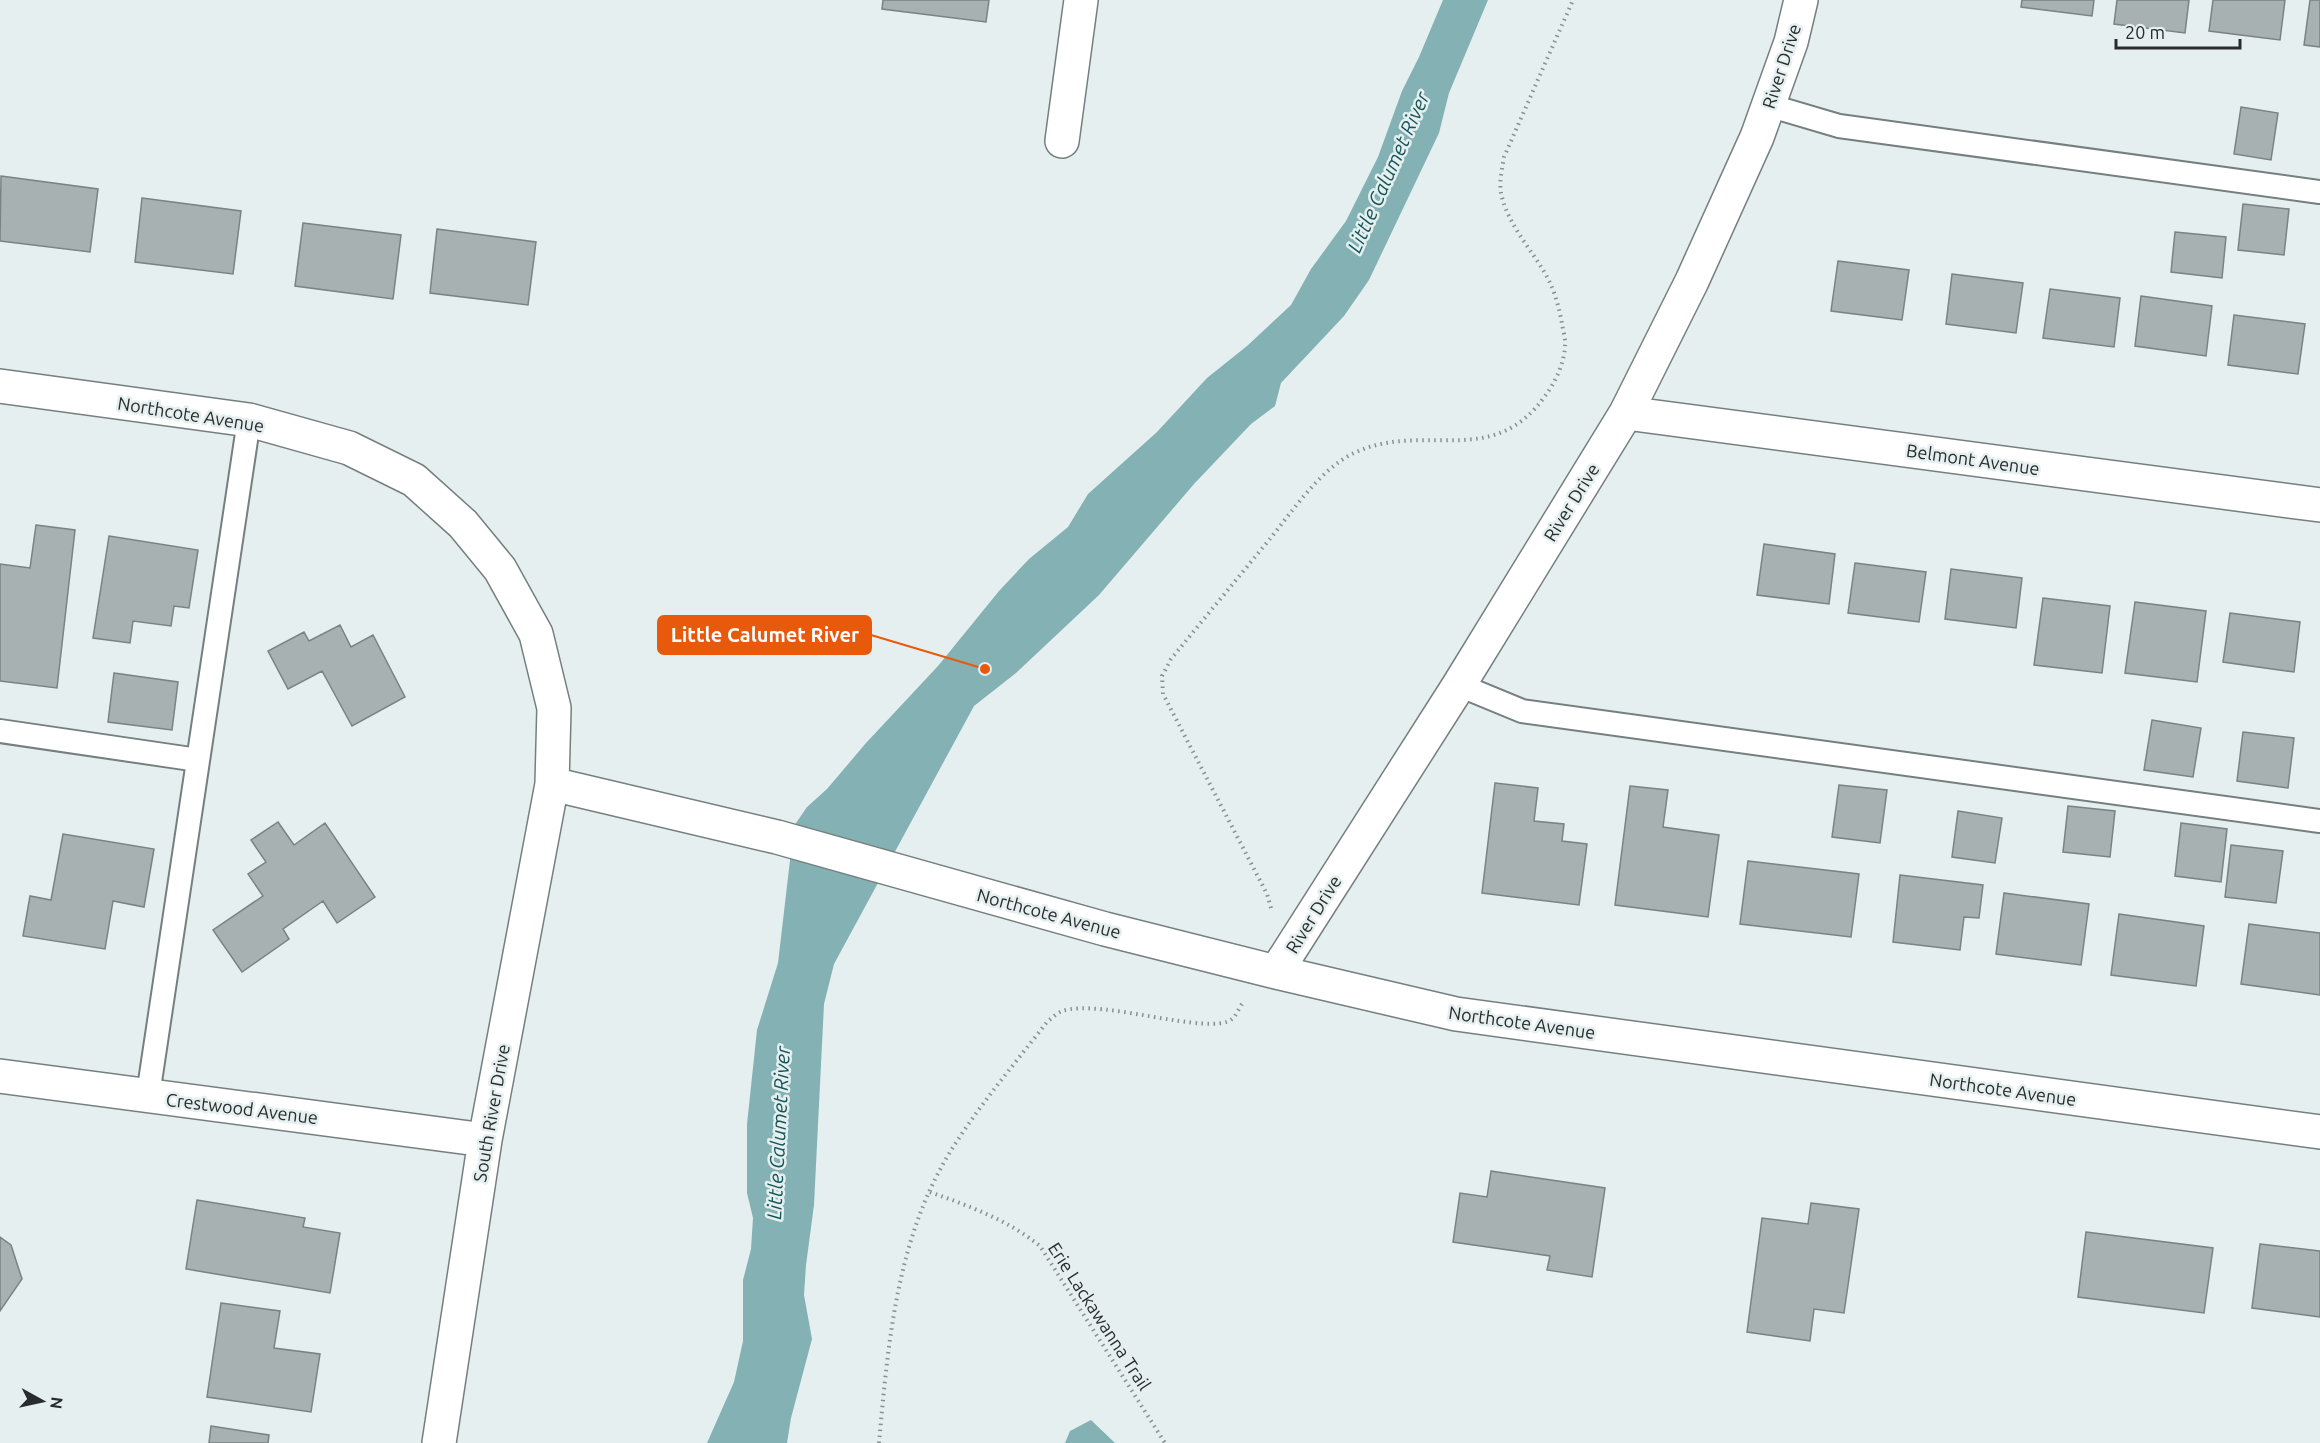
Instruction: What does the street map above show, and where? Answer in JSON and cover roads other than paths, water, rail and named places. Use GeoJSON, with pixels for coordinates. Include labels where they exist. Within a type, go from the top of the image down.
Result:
{"type":"FeatureCollection","features":[{"type":"Feature","properties":{"kind":"street"},"geometry":{"type":"LineString","coordinates":[[1062,141],[1081,0]]}},
{"type":"Feature","properties":{"kind":"street","name":"River Drive"},"geometry":{"type":"LineString","coordinates":[[1276,972],[1459,685],[1626,413],[1692,281],[1757,137],[1791,42],[1801,0]]}},
{"type":"Feature","properties":{"kind":"street","name":"Northcote Avenue"},"geometry":{"type":"LineString","coordinates":[[0,386],[249,420],[349,448],[414,480],[463,524],[500,569],[536,634],[555,708],[552,784],[777,837],[996,899],[1276,972],[1456,1014],[2320,1132]]}},
{"type":"Feature","properties":{"kind":"street","name":"Belmont Avenue"},"geometry":{"type":"LineString","coordinates":[[1626,413],[2320,505]]}},
{"type":"Feature","properties":{"kind":"street","name":"South River Drive"},"geometry":{"type":"LineString","coordinates":[[439,1443],[485,1140],[552,784]]}},
{"type":"Feature","properties":{"kind":"street","name":"Crestwood Avenue"},"geometry":{"type":"LineString","coordinates":[[0,1076],[485,1140]]}},
{"type":"Feature","properties":{"kind":"lane"},"geometry":{"type":"LineString","coordinates":[[1768,105],[1839,126],[2320,192]]}},
{"type":"Feature","properties":{"kind":"lane"},"geometry":{"type":"LineString","coordinates":[[148,1095],[249,420]]}},
{"type":"Feature","properties":{"kind":"lane"},"geometry":{"type":"LineString","coordinates":[[1459,685],[1522,711],[2320,820]]}},
{"type":"Feature","properties":{"kind":"lane"},"geometry":{"type":"LineString","coordinates":[[0,731],[198,759]]}},
{"type":"Feature","properties":{"kind":"water"},"geometry":{"type":"Polygon","coordinates":[[[1443,0],[1488,0],[1449,93],[1439,133],[1369,280],[1344,316],[1281,383],[1275,406],[1251,424],[1194,484],[1099,595],[1016,673],[974,706],[834,964],[824,1004],[814,1205],[804,1295],[812,1339],[791,1418],[787,1443],[707,1443],[734,1382],[743,1341],[743,1280],[751,1249],[753,1218],[747,1193],[747,1124],[757,1030],[778,963],[794,826],[807,807],[827,789],[866,743],[938,666],[999,591],[1029,559],[1068,527],[1088,494],[1157,432],[1207,378],[1247,346],[1291,305],[1311,269],[1346,221],[1378,157],[1402,91],[1443,0]]]}},
{"type":"Feature","properties":{"kind":"water"},"geometry":{"type":"Polygon","coordinates":[[[1091,1420],[1115,1443],[1065,1443],[1070,1431],[1091,1420]]]}},
{"type":"Feature","properties":{"kind":"place","name":"Little Calumet River"},"geometry":{"type":"Point","coordinates":[985,669]}}]}
